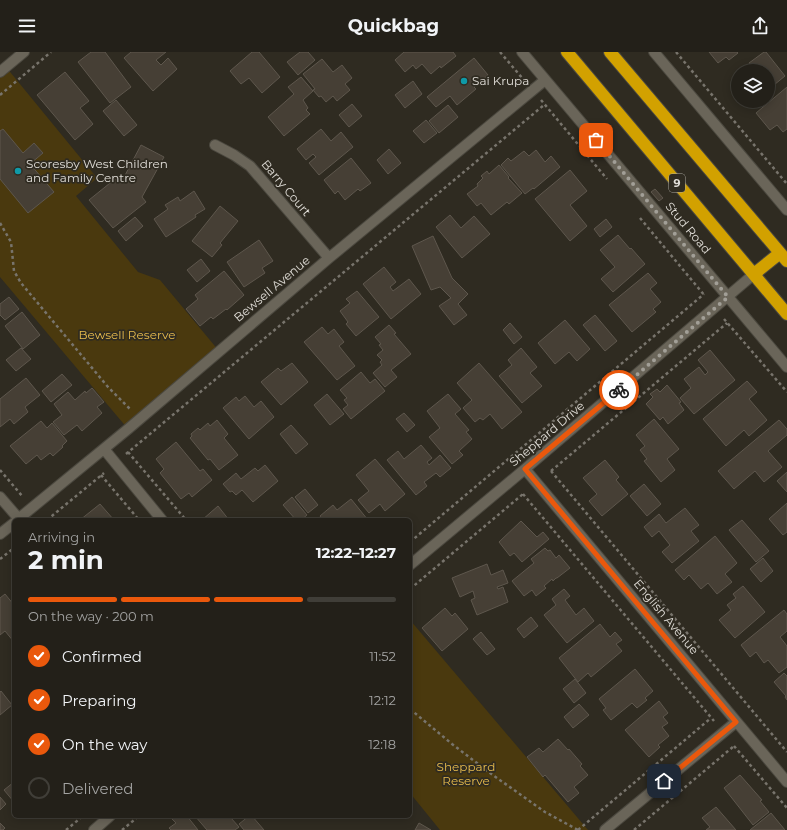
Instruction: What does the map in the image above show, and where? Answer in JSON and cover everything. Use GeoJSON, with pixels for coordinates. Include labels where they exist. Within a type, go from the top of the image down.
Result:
{"type":"FeatureCollection","features":[{"type":"Feature","properties":{"kind":"highway","name":"Stud Road"},"geometry":{"type":"LineString","coordinates":[[567,52],[787,314]]}},
{"type":"Feature","properties":{"kind":"highway"},"geometry":{"type":"LineString","coordinates":[[610,52],[784,257],[754,274]]}},
{"type":"Feature","properties":{"kind":"street"},"geometry":{"type":"LineString","coordinates":[[0,72],[24,52]]}},
{"type":"Feature","properties":{"kind":"street","name":"Stud Road"},"geometry":{"type":"LineString","coordinates":[[522,52],[787,368]]}},
{"type":"Feature","properties":{"kind":"street"},"geometry":{"type":"LineString","coordinates":[[654,52],[787,210]]}},
{"type":"Feature","properties":{"kind":"street","name":"Bewsell Avenue"},"geometry":{"type":"LineString","coordinates":[[19,518],[104,450],[329,258],[545,80]]}},
{"type":"Feature","properties":{"kind":"street","name":"Barry Court"},"geometry":{"type":"LineString","coordinates":[[214,145],[234,155],[250,166],[329,258]]}},
{"type":"Feature","properties":{"kind":"street","name":"Sheppard Drive"},"geometry":{"type":"LineString","coordinates":[[412,563],[754,274]]}},
{"type":"Feature","properties":{"kind":"street"},"geometry":{"type":"LineString","coordinates":[[104,450],[160,518]]}},
{"type":"Feature","properties":{"kind":"street","name":"English Avenue"},"geometry":{"type":"LineString","coordinates":[[525,469],[787,782]]}},
{"type":"Feature","properties":{"kind":"street"},"geometry":{"type":"LineString","coordinates":[[0,497],[16,518]]}},
{"type":"Feature","properties":{"kind":"street","name":"Bewsell Avenue"},"geometry":{"type":"LineString","coordinates":[[0,534],[12,524]]}},
{"type":"Feature","properties":{"kind":"street"},"geometry":{"type":"LineString","coordinates":[[605,830],[736,722]]}},
{"type":"Feature","properties":{"kind":"street"},"geometry":{"type":"LineString","coordinates":[[94,830],[108,818]]}},
{"type":"Feature","properties":{"kind":"path"},"geometry":{"type":"LineString","coordinates":[[0,95],[51,52]]}},
{"type":"Feature","properties":{"kind":"path"},"geometry":{"type":"LineString","coordinates":[[500,52],[523,80]]}},
{"type":"Feature","properties":{"kind":"path"},"geometry":{"type":"LineString","coordinates":[[676,52],[787,184]]}},
{"type":"Feature","properties":{"kind":"path"},"geometry":{"type":"LineString","coordinates":[[540,100],[610,181]]}},
{"type":"Feature","properties":{"kind":"path"},"geometry":{"type":"LineString","coordinates":[[125,455],[544,105]]}},
{"type":"Feature","properties":{"kind":"path"},"geometry":{"type":"LineString","coordinates":[[640,217],[706,298]]}},
{"type":"Feature","properties":{"kind":"path"},"geometry":{"type":"LineString","coordinates":[[0,223],[11,242],[14,271],[21,283],[108,387],[132,411]]}},
{"type":"Feature","properties":{"kind":"path"},"geometry":{"type":"LineString","coordinates":[[412,540],[704,294]]}},
{"type":"Feature","properties":{"kind":"path"},"geometry":{"type":"LineString","coordinates":[[724,319],[787,392]]}},
{"type":"Feature","properties":{"kind":"path"},"geometry":{"type":"LineString","coordinates":[[547,474],[727,323]]}},
{"type":"Feature","properties":{"kind":"path"},"geometry":{"type":"LineString","coordinates":[[128,452],[184,518]]}},
{"type":"Feature","properties":{"kind":"path"},"geometry":{"type":"LineString","coordinates":[[0,470],[23,497]]}},
{"type":"Feature","properties":{"kind":"path"},"geometry":{"type":"LineString","coordinates":[[551,471],[787,752]]}},
{"type":"Feature","properties":{"kind":"path"},"geometry":{"type":"LineString","coordinates":[[49,518],[102,474],[137,518]]}},
{"type":"Feature","properties":{"kind":"path"},"geometry":{"type":"LineString","coordinates":[[412,587],[526,491]]}},
{"type":"Feature","properties":{"kind":"path"},"geometry":{"type":"LineString","coordinates":[[523,494],[714,721]]}},
{"type":"Feature","properties":{"kind":"path"},"geometry":{"type":"LineString","coordinates":[[0,559],[12,550]]}},
{"type":"Feature","properties":{"kind":"path"},"geometry":{"type":"LineString","coordinates":[[412,711],[490,773],[545,812],[577,830],[711,718]]}},
{"type":"Feature","properties":{"kind":"path"},"geometry":{"type":"LineString","coordinates":[[732,743],[787,808]]}},
{"type":"Feature","properties":{"kind":"path"},"geometry":{"type":"LineString","coordinates":[[634,830],[734,746]]}},
{"type":"Feature","properties":{"kind":"path"},"geometry":{"type":"LineString","coordinates":[[66,830],[81,818]]}},
{"type":"Feature","properties":{"kind":"path"},"geometry":{"type":"LineString","coordinates":[[122,830],[137,818]]}},
{"type":"Feature","properties":{"kind":"green space","name":"Bewsell Reserve"},"geometry":{"type":"Polygon","coordinates":[[[6,67],[97,178],[76,196],[138,272],[160,280],[219,351],[128,429],[0,277],[0,72],[6,67]]]}},
{"type":"Feature","properties":{"kind":"green space","name":"Sheppard Reserve"},"geometry":{"type":"Polygon","coordinates":[[[412,622],[588,830],[440,830],[412,795],[412,622]]]}},
{"type":"Feature","properties":{"kind":"building"},"geometry":{"type":"Polygon","coordinates":[[[91,52],[105,52],[131,87],[110,103],[78,62],[91,52]]]}},
{"type":"Feature","properties":{"kind":"building"},"geometry":{"type":"Polygon","coordinates":[[[131,52],[166,52],[156,60],[161,65],[168,58],[177,69],[153,91],[124,58],[131,52]]]}},
{"type":"Feature","properties":{"kind":"building"},"geometry":{"type":"Polygon","coordinates":[[[252,52],[259,52],[280,77],[262,93],[249,78],[241,84],[230,71],[252,52]]]}},
{"type":"Feature","properties":{"kind":"building"},"geometry":{"type":"Polygon","coordinates":[[[300,52],[308,52],[315,60],[298,75],[287,62],[300,52]]]}},
{"type":"Feature","properties":{"kind":"building"},"geometry":{"type":"Polygon","coordinates":[[[404,52],[453,52],[456,56],[441,68],[440,66],[431,74],[422,64],[416,69],[413,65],[405,72],[395,60],[404,52]]]}},
{"type":"Feature","properties":{"kind":"building"},"geometry":{"type":"Polygon","coordinates":[[[709,52],[738,53],[729,60],[726,57],[718,63],[709,52]]]}},
{"type":"Feature","properties":{"kind":"building"},"geometry":{"type":"Polygon","coordinates":[[[766,52],[785,76],[775,84],[775,64],[749,63],[766,52]]]}},
{"type":"Feature","properties":{"kind":"building","name":"Sai Krupa"},"geometry":{"type":"Polygon","coordinates":[[[474,58],[488,75],[474,87],[476,89],[457,105],[450,96],[436,107],[427,97],[474,58]]]}},
{"type":"Feature","properties":{"kind":"building"},"geometry":{"type":"Polygon","coordinates":[[[322,59],[333,72],[342,65],[352,78],[345,84],[350,90],[337,101],[333,96],[326,102],[321,96],[319,97],[313,90],[315,89],[303,74],[322,59]]]}},
{"type":"Feature","properties":{"kind":"building"},"geometry":{"type":"Polygon","coordinates":[[[65,72],[89,101],[80,108],[93,124],[75,140],[37,95],[65,72]]]}},
{"type":"Feature","properties":{"kind":"building"},"geometry":{"type":"Polygon","coordinates":[[[301,77],[313,91],[303,100],[308,108],[306,110],[310,114],[284,136],[268,117],[294,94],[288,87],[301,77]]]}},
{"type":"Feature","properties":{"kind":"building"},"geometry":{"type":"Polygon","coordinates":[[[413,81],[422,94],[405,108],[395,95],[413,81]]]}},
{"type":"Feature","properties":{"kind":"building"},"geometry":{"type":"Polygon","coordinates":[[[787,87],[787,129],[783,132],[777,125],[770,130],[756,113],[762,108],[775,108],[775,97],[787,87]]]}},
{"type":"Feature","properties":{"kind":"building"},"geometry":{"type":"Polygon","coordinates":[[[116,100],[137,125],[124,136],[103,111],[116,100]]]}},
{"type":"Feature","properties":{"kind":"building"},"geometry":{"type":"Polygon","coordinates":[[[352,104],[362,116],[349,127],[339,115],[352,104]]]}},
{"type":"Feature","properties":{"kind":"building"},"geometry":{"type":"Polygon","coordinates":[[[448,105],[458,117],[439,133],[429,121],[448,105]]]}},
{"type":"Feature","properties":{"kind":"building"},"geometry":{"type":"Polygon","coordinates":[[[426,120],[437,133],[424,143],[413,131],[426,120]]]}},
{"type":"Feature","properties":{"kind":"building","name":"Scoresby West Children and Family Centre"},"geometry":{"type":"Polygon","coordinates":[[[3,129],[23,153],[34,143],[43,153],[30,164],[54,192],[28,213],[0,179],[0,131],[3,129]]]}},
{"type":"Feature","properties":{"kind":"building"},"geometry":{"type":"Polygon","coordinates":[[[321,129],[331,141],[341,132],[353,147],[319,175],[309,163],[316,157],[313,154],[306,160],[297,149],[321,129]]]}},
{"type":"Feature","properties":{"kind":"building"},"geometry":{"type":"Polygon","coordinates":[[[141,145],[164,157],[142,197],[146,202],[113,228],[89,200],[115,179],[122,181],[141,145]]]}},
{"type":"Feature","properties":{"kind":"building"},"geometry":{"type":"Polygon","coordinates":[[[389,149],[401,163],[388,174],[377,160],[389,149]]]}},
{"type":"Feature","properties":{"kind":"building"},"geometry":{"type":"Polygon","coordinates":[[[536,150],[545,162],[551,156],[560,167],[534,189],[533,188],[525,194],[501,165],[508,158],[511,161],[524,151],[529,156],[536,150]]]}},
{"type":"Feature","properties":{"kind":"building"},"geometry":{"type":"Polygon","coordinates":[[[351,158],[371,183],[360,191],[358,189],[345,200],[338,191],[335,194],[324,180],[351,158]]]}},
{"type":"Feature","properties":{"kind":"building"},"geometry":{"type":"Polygon","coordinates":[[[499,165],[509,177],[508,178],[522,193],[509,204],[507,202],[491,215],[481,203],[477,206],[467,194],[478,186],[477,184],[483,178],[481,176],[487,171],[489,174],[499,165]]]}},
{"type":"Feature","properties":{"kind":"building"},"geometry":{"type":"Polygon","coordinates":[[[570,170],[587,191],[570,205],[587,226],[570,241],[535,199],[570,170]]]}},
{"type":"Feature","properties":{"kind":"building"},"geometry":{"type":"Polygon","coordinates":[[[655,189],[663,198],[659,201],[651,192],[655,189]]]}},
{"type":"Feature","properties":{"kind":"building"},"geometry":{"type":"Polygon","coordinates":[[[194,191],[205,209],[195,215],[196,217],[166,237],[154,219],[168,209],[165,205],[178,197],[180,201],[194,191]]]}},
{"type":"Feature","properties":{"kind":"building"},"geometry":{"type":"Polygon","coordinates":[[[220,206],[238,221],[220,243],[222,245],[212,257],[192,241],[220,206]]]}},
{"type":"Feature","properties":{"kind":"building"},"geometry":{"type":"Polygon","coordinates":[[[450,215],[461,228],[474,216],[490,234],[462,258],[436,227],[450,215]]]}},
{"type":"Feature","properties":{"kind":"building"},"geometry":{"type":"Polygon","coordinates":[[[135,217],[143,226],[126,241],[118,231],[135,217]]]}},
{"type":"Feature","properties":{"kind":"building"},"geometry":{"type":"Polygon","coordinates":[[[606,219],[612,227],[600,237],[594,229],[606,219]]]}},
{"type":"Feature","properties":{"kind":"building"},"geometry":{"type":"Polygon","coordinates":[[[618,235],[645,264],[613,292],[601,279],[615,267],[600,250],[618,235]]]}},
{"type":"Feature","properties":{"kind":"building"},"geometry":{"type":"Polygon","coordinates":[[[433,236],[452,278],[468,294],[458,304],[467,315],[454,325],[439,306],[451,298],[440,287],[431,290],[412,246],[433,236]]]}},
{"type":"Feature","properties":{"kind":"building"},"geometry":{"type":"Polygon","coordinates":[[[259,240],[273,261],[262,268],[265,273],[244,287],[227,262],[259,240]]]}},
{"type":"Feature","properties":{"kind":"building"},"geometry":{"type":"Polygon","coordinates":[[[201,259],[210,271],[197,282],[187,270],[201,259]]]}},
{"type":"Feature","properties":{"kind":"building"},"geometry":{"type":"Polygon","coordinates":[[[384,267],[396,282],[390,287],[393,291],[409,279],[421,294],[391,319],[363,284],[384,267]]]}},
{"type":"Feature","properties":{"kind":"building"},"geometry":{"type":"Polygon","coordinates":[[[224,271],[244,295],[227,310],[226,309],[213,319],[211,317],[200,326],[186,309],[198,299],[195,295],[224,271]]]}},
{"type":"Feature","properties":{"kind":"building"},"geometry":{"type":"Polygon","coordinates":[[[648,273],[657,283],[650,289],[661,302],[653,309],[656,312],[632,332],[609,305],[648,273]]]}},
{"type":"Feature","properties":{"kind":"building"},"geometry":{"type":"Polygon","coordinates":[[[357,291],[379,317],[356,336],[346,324],[348,322],[340,311],[350,303],[346,299],[357,291]]]}},
{"type":"Feature","properties":{"kind":"building"},"geometry":{"type":"Polygon","coordinates":[[[9,297],[19,309],[5,320],[0,315],[0,304],[9,297]]]}},
{"type":"Feature","properties":{"kind":"building"},"geometry":{"type":"Polygon","coordinates":[[[22,312],[40,335],[23,349],[5,326],[22,312]]]}},
{"type":"Feature","properties":{"kind":"building"},"geometry":{"type":"Polygon","coordinates":[[[595,315],[617,341],[605,351],[583,325],[595,315]]]}},
{"type":"Feature","properties":{"kind":"building"},"geometry":{"type":"Polygon","coordinates":[[[565,320],[590,349],[577,361],[569,352],[555,364],[538,343],[565,320]]]}},
{"type":"Feature","properties":{"kind":"building"},"geometry":{"type":"Polygon","coordinates":[[[510,323],[522,337],[514,344],[503,330],[510,323]]]}},
{"type":"Feature","properties":{"kind":"building"},"geometry":{"type":"Polygon","coordinates":[[[389,325],[396,333],[394,334],[411,354],[391,370],[397,377],[385,387],[373,373],[382,365],[380,362],[382,360],[377,355],[383,350],[379,345],[381,344],[375,337],[389,325]]]}},
{"type":"Feature","properties":{"kind":"building"},"geometry":{"type":"Polygon","coordinates":[[[322,327],[328,334],[334,329],[344,342],[339,346],[355,366],[337,380],[304,342],[322,327]]]}},
{"type":"Feature","properties":{"kind":"building"},"geometry":{"type":"Polygon","coordinates":[[[21,348],[31,359],[16,371],[6,360],[21,348]]]}},
{"type":"Feature","properties":{"kind":"building"},"geometry":{"type":"Polygon","coordinates":[[[521,348],[537,367],[530,373],[542,386],[522,403],[499,376],[512,365],[508,360],[521,348]]]}},
{"type":"Feature","properties":{"kind":"building"},"geometry":{"type":"Polygon","coordinates":[[[710,350],[735,380],[694,414],[680,398],[691,388],[684,379],[699,367],[705,375],[708,372],[698,360],[710,350]]]}},
{"type":"Feature","properties":{"kind":"building"},"geometry":{"type":"Polygon","coordinates":[[[292,363],[308,382],[281,405],[261,382],[278,368],[281,371],[292,363]]]}},
{"type":"Feature","properties":{"kind":"building"},"geometry":{"type":"Polygon","coordinates":[[[479,363],[522,412],[502,429],[490,414],[483,420],[480,418],[475,422],[463,408],[472,400],[457,383],[479,363]]]}},
{"type":"Feature","properties":{"kind":"building"},"geometry":{"type":"Polygon","coordinates":[[[361,372],[370,383],[375,379],[385,391],[351,419],[343,409],[348,405],[344,400],[347,398],[340,390],[361,372]]]}},
{"type":"Feature","properties":{"kind":"building"},"geometry":{"type":"Polygon","coordinates":[[[62,374],[72,385],[51,402],[42,391],[62,374]]]}},
{"type":"Feature","properties":{"kind":"building"},"geometry":{"type":"Polygon","coordinates":[[[26,378],[40,395],[25,407],[28,412],[14,424],[10,419],[0,427],[0,399],[26,378]]]}},
{"type":"Feature","properties":{"kind":"building"},"geometry":{"type":"Polygon","coordinates":[[[747,381],[757,392],[749,399],[767,420],[749,436],[744,430],[726,446],[703,419],[747,381]]]}},
{"type":"Feature","properties":{"kind":"building"},"geometry":{"type":"Polygon","coordinates":[[[667,385],[681,402],[679,403],[684,410],[668,424],[663,417],[660,420],[646,404],[653,397],[650,394],[657,389],[660,392],[667,385]]]}},
{"type":"Feature","properties":{"kind":"building"},"geometry":{"type":"Polygon","coordinates":[[[92,388],[104,402],[97,407],[102,413],[82,431],[77,425],[64,435],[53,422],[62,415],[54,404],[68,392],[75,400],[85,391],[86,393],[92,388]]]}},
{"type":"Feature","properties":{"kind":"building"},"geometry":{"type":"Polygon","coordinates":[[[327,394],[344,414],[330,425],[314,405],[327,394]]]}},
{"type":"Feature","properties":{"kind":"building"},"geometry":{"type":"Polygon","coordinates":[[[448,394],[461,409],[455,414],[469,430],[466,432],[472,439],[459,451],[463,455],[452,464],[429,437],[440,428],[427,411],[448,394]]]}},
{"type":"Feature","properties":{"kind":"building"},"geometry":{"type":"Polygon","coordinates":[[[245,396],[254,407],[261,401],[274,417],[249,439],[223,408],[236,397],[239,401],[245,396]]]}},
{"type":"Feature","properties":{"kind":"building"},"geometry":{"type":"Polygon","coordinates":[[[404,413],[415,425],[407,432],[396,419],[404,413]]]}},
{"type":"Feature","properties":{"kind":"building"},"geometry":{"type":"Polygon","coordinates":[[[654,419],[679,449],[667,459],[675,470],[661,482],[644,461],[647,459],[640,450],[645,446],[636,435],[654,419]]]}},
{"type":"Feature","properties":{"kind":"building"},"geometry":{"type":"Polygon","coordinates":[[[217,420],[228,434],[224,438],[238,455],[219,470],[210,459],[208,460],[190,438],[192,436],[191,434],[198,428],[200,430],[208,423],[210,426],[217,420]]]}},
{"type":"Feature","properties":{"kind":"building"},"geometry":{"type":"Polygon","coordinates":[[[779,420],[787,429],[787,435],[768,451],[782,467],[764,482],[755,471],[734,489],[718,471],[779,420]]]}},
{"type":"Feature","properties":{"kind":"building"},"geometry":{"type":"Polygon","coordinates":[[[41,421],[47,428],[52,423],[67,441],[53,456],[50,453],[41,460],[37,455],[26,464],[10,446],[41,421]]]}},
{"type":"Feature","properties":{"kind":"building"},"geometry":{"type":"Polygon","coordinates":[[[291,425],[308,444],[296,454],[280,434],[291,425]]]}},
{"type":"Feature","properties":{"kind":"building"},"geometry":{"type":"Polygon","coordinates":[[[176,442],[200,471],[203,469],[212,480],[192,497],[189,493],[181,499],[160,473],[164,469],[156,459],[176,442]]]}},
{"type":"Feature","properties":{"kind":"building"},"geometry":{"type":"Polygon","coordinates":[[[421,445],[432,458],[427,462],[429,465],[440,455],[451,468],[440,477],[436,473],[424,482],[427,486],[416,495],[387,460],[398,451],[404,459],[421,445]]]}},
{"type":"Feature","properties":{"kind":"building"},"geometry":{"type":"Polygon","coordinates":[[[375,459],[405,494],[385,511],[380,504],[369,513],[358,500],[369,491],[356,475],[375,459]]]}},
{"type":"Feature","properties":{"kind":"building"},"geometry":{"type":"Polygon","coordinates":[[[605,460],[619,477],[616,480],[628,494],[602,516],[589,501],[597,494],[583,478],[605,460]]]}},
{"type":"Feature","properties":{"kind":"building"},"geometry":{"type":"Polygon","coordinates":[[[265,465],[278,481],[253,502],[242,490],[236,495],[232,491],[230,492],[223,484],[236,473],[241,479],[255,468],[258,471],[265,465]]]}},
{"type":"Feature","properties":{"kind":"building"},"geometry":{"type":"Polygon","coordinates":[[[787,472],[787,492],[777,481],[787,472]]]}},
{"type":"Feature","properties":{"kind":"building"},"geometry":{"type":"Polygon","coordinates":[[[644,484],[661,504],[647,516],[630,496],[644,484]]]}},
{"type":"Feature","properties":{"kind":"building"},"geometry":{"type":"Polygon","coordinates":[[[305,489],[318,505],[308,513],[295,497],[305,489]]]}},
{"type":"Feature","properties":{"kind":"building"},"geometry":{"type":"Polygon","coordinates":[[[292,497],[307,515],[303,518],[294,518],[283,505],[292,497]]]}},
{"type":"Feature","properties":{"kind":"building"},"geometry":{"type":"Polygon","coordinates":[[[351,499],[366,518],[322,518],[320,516],[333,505],[337,510],[351,499]]]}},
{"type":"Feature","properties":{"kind":"building"},"geometry":{"type":"Polygon","coordinates":[[[787,503],[787,532],[783,535],[769,519],[787,503]]]}},
{"type":"Feature","properties":{"kind":"building"},"geometry":{"type":"Polygon","coordinates":[[[100,504],[112,518],[82,518],[100,504]]]}},
{"type":"Feature","properties":{"kind":"building"},"geometry":{"type":"Polygon","coordinates":[[[218,506],[227,518],[204,518],[218,506]]]}},
{"type":"Feature","properties":{"kind":"building"},"geometry":{"type":"Polygon","coordinates":[[[685,508],[699,525],[691,531],[699,541],[672,563],[662,552],[670,545],[659,531],[652,537],[644,527],[659,514],[666,523],[685,508]]]}},
{"type":"Feature","properties":{"kind":"building"},"geometry":{"type":"Polygon","coordinates":[[[742,520],[769,551],[756,562],[729,530],[742,520]]]}},
{"type":"Feature","properties":{"kind":"building"},"geometry":{"type":"Polygon","coordinates":[[[521,521],[537,537],[543,532],[549,539],[522,562],[514,553],[510,556],[499,542],[521,521]]]}},
{"type":"Feature","properties":{"kind":"building"},"geometry":{"type":"Polygon","coordinates":[[[715,536],[737,563],[725,574],[732,582],[717,594],[708,583],[701,589],[689,575],[684,580],[675,570],[715,536]]]}},
{"type":"Feature","properties":{"kind":"building"},"geometry":{"type":"Polygon","coordinates":[[[545,548],[548,551],[550,550],[556,558],[559,555],[570,568],[553,581],[552,579],[544,586],[546,588],[536,596],[532,590],[524,596],[512,581],[534,563],[531,559],[545,548]]]}},
{"type":"Feature","properties":{"kind":"building"},"geometry":{"type":"Polygon","coordinates":[[[763,558],[773,571],[761,582],[750,569],[763,558]]]}},
{"type":"Feature","properties":{"kind":"building"},"geometry":{"type":"Polygon","coordinates":[[[487,564],[491,575],[503,570],[508,583],[497,587],[498,589],[503,587],[508,602],[477,615],[471,600],[475,598],[473,591],[460,597],[452,578],[487,564]]]}},
{"type":"Feature","properties":{"kind":"building"},"geometry":{"type":"Polygon","coordinates":[[[743,586],[765,612],[735,638],[719,620],[731,610],[727,605],[736,598],[733,594],[743,586]]]}},
{"type":"Feature","properties":{"kind":"building"},"geometry":{"type":"Polygon","coordinates":[[[564,589],[570,596],[565,600],[576,615],[584,608],[594,621],[567,643],[544,615],[556,605],[552,599],[564,589]]]}},
{"type":"Feature","properties":{"kind":"building"},"geometry":{"type":"Polygon","coordinates":[[[5,594],[12,603],[12,640],[5,631],[0,635],[0,598],[5,594]]]}},
{"type":"Feature","properties":{"kind":"building"},"geometry":{"type":"Polygon","coordinates":[[[445,608],[452,616],[455,613],[468,629],[442,651],[422,628],[445,608]]]}},
{"type":"Feature","properties":{"kind":"building"},"geometry":{"type":"Polygon","coordinates":[[[784,610],[787,614],[787,631],[780,637],[787,646],[787,667],[779,673],[768,660],[764,663],[756,652],[750,657],[741,645],[784,610]]]}},
{"type":"Feature","properties":{"kind":"building"},"geometry":{"type":"Polygon","coordinates":[[[531,617],[538,626],[524,638],[517,629],[531,617]]]}},
{"type":"Feature","properties":{"kind":"building"},"geometry":{"type":"Polygon","coordinates":[[[600,624],[610,637],[615,632],[622,640],[616,644],[622,651],[591,677],[588,673],[578,682],[559,658],[600,624]]]}},
{"type":"Feature","properties":{"kind":"building"},"geometry":{"type":"Polygon","coordinates":[[[481,632],[495,649],[487,655],[473,639],[481,632]]]}},
{"type":"Feature","properties":{"kind":"building"},"geometry":{"type":"Polygon","coordinates":[[[635,669],[653,691],[645,698],[647,700],[637,708],[632,703],[611,720],[603,710],[606,708],[599,699],[635,669]]]}},
{"type":"Feature","properties":{"kind":"building"},"geometry":{"type":"Polygon","coordinates":[[[784,673],[787,676],[787,700],[785,697],[786,696],[774,682],[784,673]]]}},
{"type":"Feature","properties":{"kind":"building"},"geometry":{"type":"Polygon","coordinates":[[[575,679],[586,693],[574,703],[563,689],[575,679]]]}},
{"type":"Feature","properties":{"kind":"building"},"geometry":{"type":"Polygon","coordinates":[[[1,691],[12,705],[0,715],[0,692],[1,691]]]}},
{"type":"Feature","properties":{"kind":"building"},"geometry":{"type":"Polygon","coordinates":[[[659,701],[668,713],[663,717],[668,723],[662,727],[669,736],[658,745],[660,747],[649,757],[625,730],[659,701]]]}},
{"type":"Feature","properties":{"kind":"building"},"geometry":{"type":"Polygon","coordinates":[[[579,704],[589,715],[573,728],[564,717],[579,704]]]}},
{"type":"Feature","properties":{"kind":"building"},"geometry":{"type":"Polygon","coordinates":[[[558,739],[582,764],[580,766],[588,775],[574,787],[579,793],[568,802],[545,775],[543,777],[527,757],[539,748],[543,752],[558,739]]]}},
{"type":"Feature","properties":{"kind":"building"},"geometry":{"type":"Polygon","coordinates":[[[740,775],[762,800],[760,801],[769,812],[753,825],[724,788],[740,775]]]}},
{"type":"Feature","properties":{"kind":"building"},"geometry":{"type":"Polygon","coordinates":[[[12,784],[12,800],[4,790],[12,784]]]}},
{"type":"Feature","properties":{"kind":"building"},"geometry":{"type":"Polygon","coordinates":[[[0,797],[6,804],[0,810],[0,797]]]}},
{"type":"Feature","properties":{"kind":"building"},"geometry":{"type":"Polygon","coordinates":[[[716,807],[736,830],[706,830],[710,827],[702,818],[716,807]]]}},
{"type":"Feature","properties":{"kind":"building"},"geometry":{"type":"Polygon","coordinates":[[[771,813],[785,830],[750,830],[771,813]]]}},
{"type":"Feature","properties":{"kind":"building"},"geometry":{"type":"Polygon","coordinates":[[[189,818],[198,830],[171,830],[169,828],[176,823],[172,819],[189,818]]]}},
{"type":"Feature","properties":{"kind":"building"},"geometry":{"type":"Polygon","coordinates":[[[197,818],[231,818],[239,827],[235,830],[207,830],[197,818]]]}},
{"type":"Feature","properties":{"kind":"building"},"geometry":{"type":"Polygon","coordinates":[[[246,818],[254,818],[264,830],[244,830],[239,824],[246,818]]]}},
{"type":"Feature","properties":{"kind":"building"},"geometry":{"type":"Polygon","coordinates":[[[0,823],[5,828],[3,830],[0,830],[0,823]]]}},
{"type":"Feature","properties":{"kind":"building"},"geometry":{"type":"Polygon","coordinates":[[[419,823],[431,830],[415,830],[419,823]]]}},
{"type":"Feature","properties":{"kind":"way so far"},"geometry":{"type":"LineString","coordinates":[[596,140],[728,297],[619,390]]}},
{"type":"Feature","properties":{"kind":"place","name":"Sai Krupa"},"geometry":{"type":"Point","coordinates":[464,81]}},
{"type":"Feature","properties":{"kind":"place","name":"Scoresby West Children and Family Centre"},"geometry":{"type":"Point","coordinates":[18,171]}},
{"type":"Feature","properties":{"kind":"route"},"geometry":{"type":"LineString","coordinates":[[619,390],[525,469],[736,722],[664,781]]}}]}
